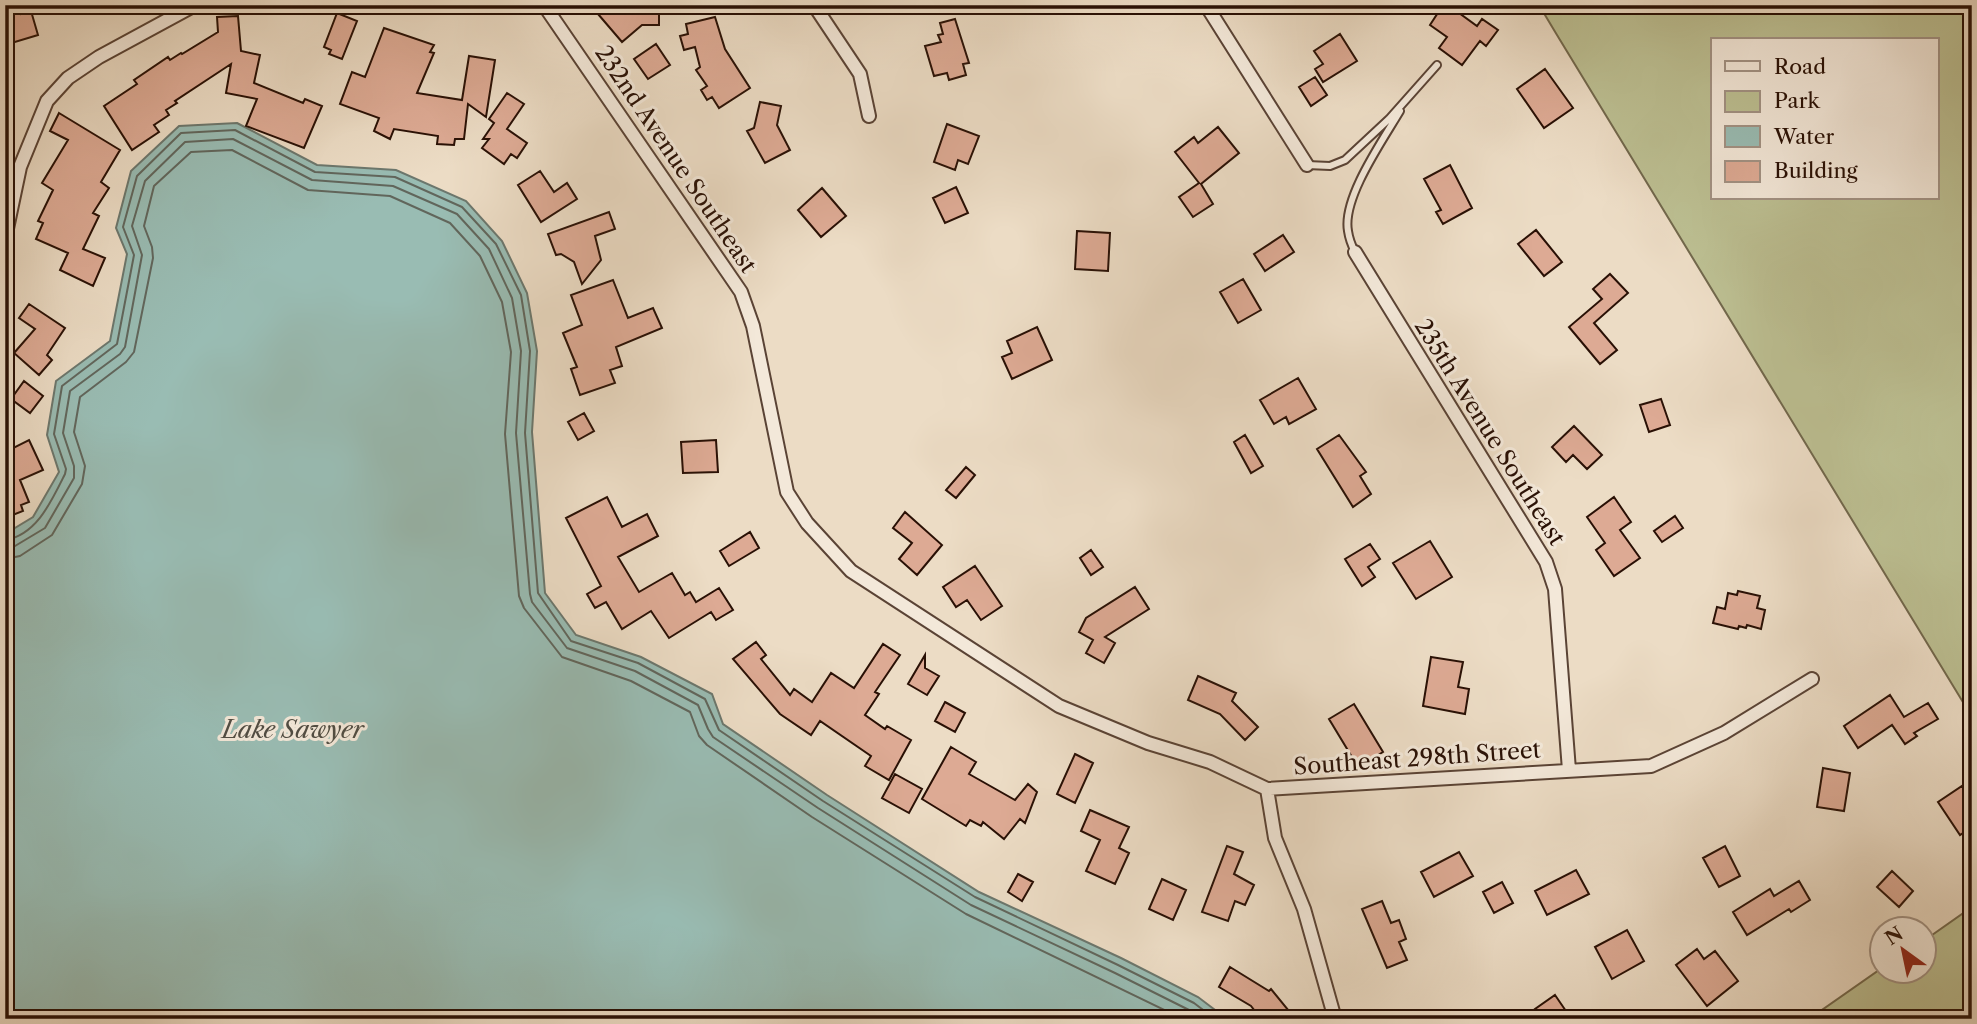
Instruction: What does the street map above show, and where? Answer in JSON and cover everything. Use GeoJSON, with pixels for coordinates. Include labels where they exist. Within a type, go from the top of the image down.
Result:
{"type":"FeatureCollection","features":[{"type":"Feature","properties":{"kind":"street"},"geometry":{"type":"LineString","coordinates":[[5,238],[20,167],[47,102],[68,78],[99,57],[195,5]]}},
{"type":"Feature","properties":{"kind":"street","name":"232nd Avenue Southeast"},"geometry":{"type":"LineString","coordinates":[[544,5],[741,292],[753,326],[787,492],[807,523],[831,552],[851,571],[1059,706],[1148,743],[1210,762],[1267,789]]}},
{"type":"Feature","properties":{"kind":"street"},"geometry":{"type":"LineString","coordinates":[[814,5],[860,74],[869,116]]}},
{"type":"Feature","properties":{"kind":"street"},"geometry":{"type":"LineString","coordinates":[[1206,5],[1307,164]]}},
{"type":"Feature","properties":{"kind":"street","name":"235th Avenue Southeast"},"geometry":{"type":"LineString","coordinates":[[1354,252],[1546,562],[1555,589],[1569,770]]}},
{"type":"Feature","properties":{"kind":"street","name":"Southeast 298th Street"},"geometry":{"type":"LineString","coordinates":[[1267,789],[1651,766],[1724,733],[1812,680]]}},
{"type":"Feature","properties":{"kind":"street"},"geometry":{"type":"LineString","coordinates":[[1267,789],[1275,838],[1304,908],[1335,1019]]}},
{"type":"Feature","properties":{"kind":"lane"},"geometry":{"type":"LineString","coordinates":[[1307,164],[1330,166],[1345,160],[1437,65]]}},
{"type":"Feature","properties":{"kind":"lane"},"geometry":{"type":"LineString","coordinates":[[1354,252],[1347,230],[1352,198],[1406,100]]}},
{"type":"Feature","properties":{"kind":"green space"},"geometry":{"type":"Polygon","coordinates":[[[1539,5],[1972,5],[1972,717],[1539,5]]]}},
{"type":"Feature","properties":{"kind":"green space"},"geometry":{"type":"Polygon","coordinates":[[[1972,907],[1972,1019],[1809,1019],[1868,978],[1868,986],[1938,986],[1938,931],[1972,907]]]}},
{"type":"Feature","properties":{"kind":"water","name":"Lake Sawyer"},"geometry":{"type":"Polygon","coordinates":[[[237,123],[317,165],[396,170],[466,201],[502,241],[527,293],[537,351],[532,432],[545,593],[576,635],[641,657],[712,694],[723,724],[827,795],[979,892],[1198,997],[1227,1019],[5,1019],[5,534],[33,517],[59,472],[47,435],[56,381],[110,341],[127,254],[116,228],[131,171],[179,126],[237,123]]]}},
{"type":"Feature","properties":{"kind":"building"},"geometry":{"type":"Polygon","coordinates":[[[5,5],[19,5],[21,14],[31,11],[38,35],[5,45],[5,5]]]}},
{"type":"Feature","properties":{"kind":"building"},"geometry":{"type":"Polygon","coordinates":[[[608,5],[659,6],[659,25],[642,25],[622,42],[598,14],[608,5]]]}},
{"type":"Feature","properties":{"kind":"building"},"geometry":{"type":"Polygon","coordinates":[[[1443,5],[1448,5],[1477,26],[1482,19],[1498,30],[1486,46],[1480,41],[1462,65],[1439,48],[1447,37],[1430,25],[1443,5]]]}},
{"type":"Feature","properties":{"kind":"building"},"geometry":{"type":"Polygon","coordinates":[[[337,13],[357,21],[342,59],[329,54],[331,50],[324,47],[337,13]]]}},
{"type":"Feature","properties":{"kind":"building"},"geometry":{"type":"Polygon","coordinates":[[[238,16],[241,51],[260,55],[254,83],[303,103],[305,99],[322,106],[304,148],[246,126],[257,99],[226,93],[231,64],[175,101],[177,103],[166,110],[169,115],[154,125],[159,132],[132,150],[104,106],[137,84],[134,80],[168,57],[170,60],[182,54],[218,32],[217,17],[238,16]]]}},
{"type":"Feature","properties":{"kind":"building"},"geometry":{"type":"Polygon","coordinates":[[[715,17],[725,49],[750,88],[719,108],[712,97],[707,100],[701,90],[707,86],[696,70],[700,67],[695,47],[684,50],[680,36],[688,34],[686,24],[715,17]]]}},
{"type":"Feature","properties":{"kind":"building"},"geometry":{"type":"Polygon","coordinates":[[[955,19],[969,63],[963,64],[966,75],[949,80],[947,73],[934,76],[925,46],[941,42],[938,35],[943,34],[940,23],[955,19]]]}},
{"type":"Feature","properties":{"kind":"building"},"geometry":{"type":"Polygon","coordinates":[[[384,28],[434,45],[430,52],[434,53],[417,93],[462,100],[469,56],[495,60],[486,117],[468,104],[464,139],[455,139],[454,145],[437,144],[438,136],[394,129],[390,139],[374,131],[379,118],[340,104],[352,72],[365,77],[384,28]]]}},
{"type":"Feature","properties":{"kind":"building"},"geometry":{"type":"Polygon","coordinates":[[[1340,34],[1357,61],[1323,82],[1315,69],[1323,64],[1314,51],[1340,34]]]}},
{"type":"Feature","properties":{"kind":"building"},"geometry":{"type":"Polygon","coordinates":[[[656,44],[670,65],[648,79],[634,59],[656,44]]]}},
{"type":"Feature","properties":{"kind":"building"},"geometry":{"type":"Polygon","coordinates":[[[1545,69],[1573,108],[1544,128],[1517,89],[1545,69]]]}},
{"type":"Feature","properties":{"kind":"building"},"geometry":{"type":"Polygon","coordinates":[[[1315,77],[1327,95],[1311,106],[1299,87],[1315,77]]]}},
{"type":"Feature","properties":{"kind":"building"},"geometry":{"type":"Polygon","coordinates":[[[507,93],[524,104],[507,129],[527,143],[517,158],[511,154],[504,164],[482,148],[489,139],[483,139],[494,123],[489,119],[507,93]]]}},
{"type":"Feature","properties":{"kind":"building"},"geometry":{"type":"Polygon","coordinates":[[[760,102],[781,106],[777,125],[790,150],[765,163],[747,131],[754,128],[760,102]]]}},
{"type":"Feature","properties":{"kind":"building"},"geometry":{"type":"Polygon","coordinates":[[[59,113],[120,150],[101,182],[109,188],[93,213],[99,216],[83,249],[105,258],[93,286],[60,270],[68,253],[36,239],[43,223],[38,221],[53,190],[42,183],[68,140],[50,131],[59,113]]]}},
{"type":"Feature","properties":{"kind":"building"},"geometry":{"type":"Polygon","coordinates":[[[947,124],[979,136],[968,164],[958,160],[955,170],[934,162],[947,124]]]}},
{"type":"Feature","properties":{"kind":"building"},"geometry":{"type":"Polygon","coordinates":[[[1218,127],[1239,153],[1201,184],[1213,204],[1193,217],[1179,197],[1199,183],[1175,152],[1194,137],[1198,143],[1218,127]]]}},
{"type":"Feature","properties":{"kind":"building"},"geometry":{"type":"Polygon","coordinates":[[[1450,165],[1472,208],[1443,224],[1436,212],[1441,210],[1424,179],[1450,165]]]}},
{"type":"Feature","properties":{"kind":"building"},"geometry":{"type":"Polygon","coordinates":[[[540,171],[554,192],[567,183],[577,199],[541,222],[518,185],[540,171]]]}},
{"type":"Feature","properties":{"kind":"building"},"geometry":{"type":"Polygon","coordinates":[[[956,187],[968,213],[945,223],[933,198],[956,187]]]}},
{"type":"Feature","properties":{"kind":"building"},"geometry":{"type":"Polygon","coordinates":[[[822,188],[846,216],[821,237],[798,210],[822,188]]]}},
{"type":"Feature","properties":{"kind":"building"},"geometry":{"type":"Polygon","coordinates":[[[609,212],[615,229],[595,236],[601,260],[582,284],[574,262],[561,254],[556,255],[548,234],[609,212]]]}},
{"type":"Feature","properties":{"kind":"building"},"geometry":{"type":"Polygon","coordinates":[[[1536,230],[1562,262],[1544,276],[1518,244],[1536,230]]]}},
{"type":"Feature","properties":{"kind":"building"},"geometry":{"type":"Polygon","coordinates":[[[1077,231],[1110,233],[1108,271],[1075,269],[1077,231]]]}},
{"type":"Feature","properties":{"kind":"building"},"geometry":{"type":"Polygon","coordinates":[[[1283,235],[1294,252],[1265,271],[1254,254],[1283,235]]]}},
{"type":"Feature","properties":{"kind":"building"},"geometry":{"type":"Polygon","coordinates":[[[1610,274],[1628,293],[1594,323],[1617,350],[1600,364],[1569,327],[1602,299],[1593,289],[1610,274]]]}},
{"type":"Feature","properties":{"kind":"building"},"geometry":{"type":"Polygon","coordinates":[[[1243,279],[1261,310],[1238,323],[1220,292],[1243,279]]]}},
{"type":"Feature","properties":{"kind":"building"},"geometry":{"type":"Polygon","coordinates":[[[613,280],[628,318],[653,308],[662,328],[616,347],[622,366],[610,370],[615,383],[580,395],[571,369],[577,367],[563,333],[582,325],[571,295],[613,280]]]}},
{"type":"Feature","properties":{"kind":"building"},"geometry":{"type":"Polygon","coordinates":[[[29,304],[65,328],[47,355],[52,360],[39,375],[14,353],[35,329],[19,318],[29,304]]]}},
{"type":"Feature","properties":{"kind":"building"},"geometry":{"type":"Polygon","coordinates":[[[1037,327],[1052,360],[1012,379],[1002,357],[1012,353],[1007,341],[1037,327]]]}},
{"type":"Feature","properties":{"kind":"building"},"geometry":{"type":"Polygon","coordinates":[[[1298,378],[1316,409],[1289,424],[1286,417],[1274,424],[1260,400],[1298,378]]]}},
{"type":"Feature","properties":{"kind":"building"},"geometry":{"type":"Polygon","coordinates":[[[24,381],[43,396],[30,413],[11,399],[24,381]]]}},
{"type":"Feature","properties":{"kind":"building"},"geometry":{"type":"Polygon","coordinates":[[[1661,399],[1670,425],[1649,432],[1640,405],[1661,399]]]}},
{"type":"Feature","properties":{"kind":"building"},"geometry":{"type":"Polygon","coordinates":[[[584,413],[594,431],[578,440],[568,422],[584,413]]]}},
{"type":"Feature","properties":{"kind":"building"},"geometry":{"type":"Polygon","coordinates":[[[1574,426],[1602,455],[1587,469],[1573,455],[1566,462],[1552,447],[1574,426]]]}},
{"type":"Feature","properties":{"kind":"building"},"geometry":{"type":"Polygon","coordinates":[[[1245,435],[1263,466],[1251,473],[1234,442],[1245,435]]]}},
{"type":"Feature","properties":{"kind":"building"},"geometry":{"type":"Polygon","coordinates":[[[1339,435],[1366,472],[1360,476],[1371,494],[1353,507],[1317,449],[1339,435]]]}},
{"type":"Feature","properties":{"kind":"building"},"geometry":{"type":"Polygon","coordinates":[[[29,440],[43,470],[20,480],[29,502],[21,505],[23,511],[5,518],[5,452],[29,440]]]}},
{"type":"Feature","properties":{"kind":"building"},"geometry":{"type":"Polygon","coordinates":[[[716,440],[718,472],[683,473],[681,442],[716,440]]]}},
{"type":"Feature","properties":{"kind":"building"},"geometry":{"type":"Polygon","coordinates":[[[966,467],[975,475],[956,498],[946,490],[966,467]]]}},
{"type":"Feature","properties":{"kind":"building"},"geometry":{"type":"Polygon","coordinates":[[[607,497],[622,527],[647,514],[658,536],[618,557],[639,592],[672,573],[685,595],[690,592],[696,602],[719,588],[733,610],[716,620],[711,612],[669,638],[651,611],[622,629],[606,602],[595,608],[587,594],[601,586],[566,518],[607,497]]]}},
{"type":"Feature","properties":{"kind":"building"},"geometry":{"type":"Polygon","coordinates":[[[1614,497],[1631,522],[1620,530],[1640,558],[1614,576],[1596,550],[1605,543],[1587,517],[1614,497]]]}},
{"type":"Feature","properties":{"kind":"building"},"geometry":{"type":"Polygon","coordinates":[[[905,512],[942,545],[917,575],[899,559],[912,543],[893,528],[905,512]]]}},
{"type":"Feature","properties":{"kind":"building"},"geometry":{"type":"Polygon","coordinates":[[[1675,516],[1683,528],[1662,542],[1654,531],[1675,516]]]}},
{"type":"Feature","properties":{"kind":"building"},"geometry":{"type":"Polygon","coordinates":[[[750,532],[759,548],[729,566],[720,551],[750,532]]]}},
{"type":"Feature","properties":{"kind":"building"},"geometry":{"type":"Polygon","coordinates":[[[1430,541],[1452,577],[1416,599],[1393,563],[1430,541]]]}},
{"type":"Feature","properties":{"kind":"building"},"geometry":{"type":"Polygon","coordinates":[[[1370,544],[1380,559],[1368,567],[1375,577],[1362,586],[1345,559],[1370,544]]]}},
{"type":"Feature","properties":{"kind":"building"},"geometry":{"type":"Polygon","coordinates":[[[1091,550],[1103,567],[1091,575],[1080,558],[1091,550]]]}},
{"type":"Feature","properties":{"kind":"building"},"geometry":{"type":"Polygon","coordinates":[[[975,566],[1002,606],[981,620],[967,600],[956,607],[943,587],[975,566]]]}},
{"type":"Feature","properties":{"kind":"building"},"geometry":{"type":"Polygon","coordinates":[[[1135,587],[1149,609],[1105,637],[1115,643],[1104,663],[1086,653],[1093,640],[1079,632],[1086,618],[1135,587]]]}},
{"type":"Feature","properties":{"kind":"building"},"geometry":{"type":"Polygon","coordinates":[[[1738,591],[1760,596],[1757,608],[1765,610],[1761,629],[1747,625],[1746,628],[1739,626],[1738,629],[1713,623],[1717,607],[1725,609],[1728,593],[1737,595],[1738,591]]]}},
{"type":"Feature","properties":{"kind":"building"},"geometry":{"type":"Polygon","coordinates":[[[756,642],[766,655],[761,659],[790,695],[794,689],[812,702],[831,673],[854,688],[883,644],[900,655],[875,692],[879,694],[865,715],[885,729],[887,726],[911,740],[889,780],[865,766],[871,756],[820,721],[811,735],[780,714],[733,659],[756,642]]]}},
{"type":"Feature","properties":{"kind":"building"},"geometry":{"type":"Polygon","coordinates":[[[925,655],[925,668],[939,676],[927,695],[908,684],[925,655]]]}},
{"type":"Feature","properties":{"kind":"building"},"geometry":{"type":"Polygon","coordinates":[[[1431,657],[1463,662],[1458,687],[1469,689],[1465,714],[1423,706],[1431,657]]]}},
{"type":"Feature","properties":{"kind":"building"},"geometry":{"type":"Polygon","coordinates":[[[1198,676],[1236,693],[1232,701],[1258,727],[1245,740],[1220,714],[1188,700],[1198,676]]]}},
{"type":"Feature","properties":{"kind":"building"},"geometry":{"type":"Polygon","coordinates":[[[1890,695],[1904,717],[1928,703],[1938,719],[1914,733],[1917,736],[1905,744],[1892,725],[1858,748],[1844,726],[1890,695]]]}},
{"type":"Feature","properties":{"kind":"building"},"geometry":{"type":"Polygon","coordinates":[[[945,702],[965,713],[955,732],[935,721],[945,702]]]}},
{"type":"Feature","properties":{"kind":"building"},"geometry":{"type":"Polygon","coordinates":[[[1354,704],[1383,752],[1358,767],[1329,719],[1354,704]]]}},
{"type":"Feature","properties":{"kind":"building"},"geometry":{"type":"Polygon","coordinates":[[[951,747],[976,762],[969,774],[1015,800],[1028,784],[1037,792],[1025,823],[1020,819],[1004,839],[983,822],[981,826],[970,820],[966,826],[922,799],[951,747]]]}},
{"type":"Feature","properties":{"kind":"building"},"geometry":{"type":"Polygon","coordinates":[[[1075,754],[1093,763],[1075,803],[1057,794],[1075,754]]]}},
{"type":"Feature","properties":{"kind":"building"},"geometry":{"type":"Polygon","coordinates":[[[1823,768],[1850,773],[1844,811],[1817,807],[1823,768]]]}},
{"type":"Feature","properties":{"kind":"building"},"geometry":{"type":"Polygon","coordinates":[[[895,774],[922,789],[909,813],[882,798],[895,774]]]}},
{"type":"Feature","properties":{"kind":"building"},"geometry":{"type":"Polygon","coordinates":[[[1962,786],[1972,801],[1972,827],[1960,835],[1938,802],[1962,786]]]}},
{"type":"Feature","properties":{"kind":"building"},"geometry":{"type":"Polygon","coordinates":[[[1090,810],[1129,827],[1119,848],[1129,853],[1115,884],[1086,871],[1100,840],[1081,831],[1090,810]]]}},
{"type":"Feature","properties":{"kind":"building"},"geometry":{"type":"Polygon","coordinates":[[[1227,846],[1243,852],[1234,874],[1254,885],[1245,905],[1235,901],[1228,921],[1202,912],[1227,846]]]}},
{"type":"Feature","properties":{"kind":"building"},"geometry":{"type":"Polygon","coordinates":[[[1725,846],[1740,876],[1719,887],[1703,858],[1725,846]]]}},
{"type":"Feature","properties":{"kind":"building"},"geometry":{"type":"Polygon","coordinates":[[[1459,852],[1473,876],[1434,897],[1421,872],[1459,852]]]}},
{"type":"Feature","properties":{"kind":"building"},"geometry":{"type":"Polygon","coordinates":[[[1576,870],[1589,894],[1547,915],[1535,891],[1576,870]]]}},
{"type":"Feature","properties":{"kind":"building"},"geometry":{"type":"Polygon","coordinates":[[[1892,871],[1913,891],[1899,907],[1877,887],[1892,871]]]}},
{"type":"Feature","properties":{"kind":"building"},"geometry":{"type":"Polygon","coordinates":[[[1018,874],[1033,882],[1022,901],[1008,892],[1018,874]]]}},
{"type":"Feature","properties":{"kind":"building"},"geometry":{"type":"Polygon","coordinates":[[[1162,879],[1186,890],[1173,920],[1149,909],[1162,879]]]}},
{"type":"Feature","properties":{"kind":"building"},"geometry":{"type":"Polygon","coordinates":[[[1799,881],[1810,900],[1791,912],[1789,909],[1747,935],[1733,912],[1770,889],[1774,896],[1799,881]]]}},
{"type":"Feature","properties":{"kind":"building"},"geometry":{"type":"Polygon","coordinates":[[[1502,882],[1513,903],[1494,913],[1483,892],[1502,882]]]}},
{"type":"Feature","properties":{"kind":"building"},"geometry":{"type":"Polygon","coordinates":[[[1382,901],[1391,923],[1399,920],[1406,939],[1399,942],[1407,960],[1387,968],[1362,909],[1382,901]]]}},
{"type":"Feature","properties":{"kind":"building"},"geometry":{"type":"Polygon","coordinates":[[[1627,930],[1644,961],[1612,979],[1595,947],[1627,930]]]}},
{"type":"Feature","properties":{"kind":"building"},"geometry":{"type":"Polygon","coordinates":[[[1697,949],[1704,959],[1715,951],[1738,981],[1707,1006],[1676,965],[1697,949]]]}},
{"type":"Feature","properties":{"kind":"building"},"geometry":{"type":"Polygon","coordinates":[[[1230,967],[1269,991],[1271,989],[1289,1011],[1278,1019],[1261,1019],[1251,1006],[1219,987],[1230,967]]]}},
{"type":"Feature","properties":{"kind":"building"},"geometry":{"type":"Polygon","coordinates":[[[1555,995],[1568,1014],[1562,1019],[1542,1019],[1535,1009],[1555,995]]]}}]}
